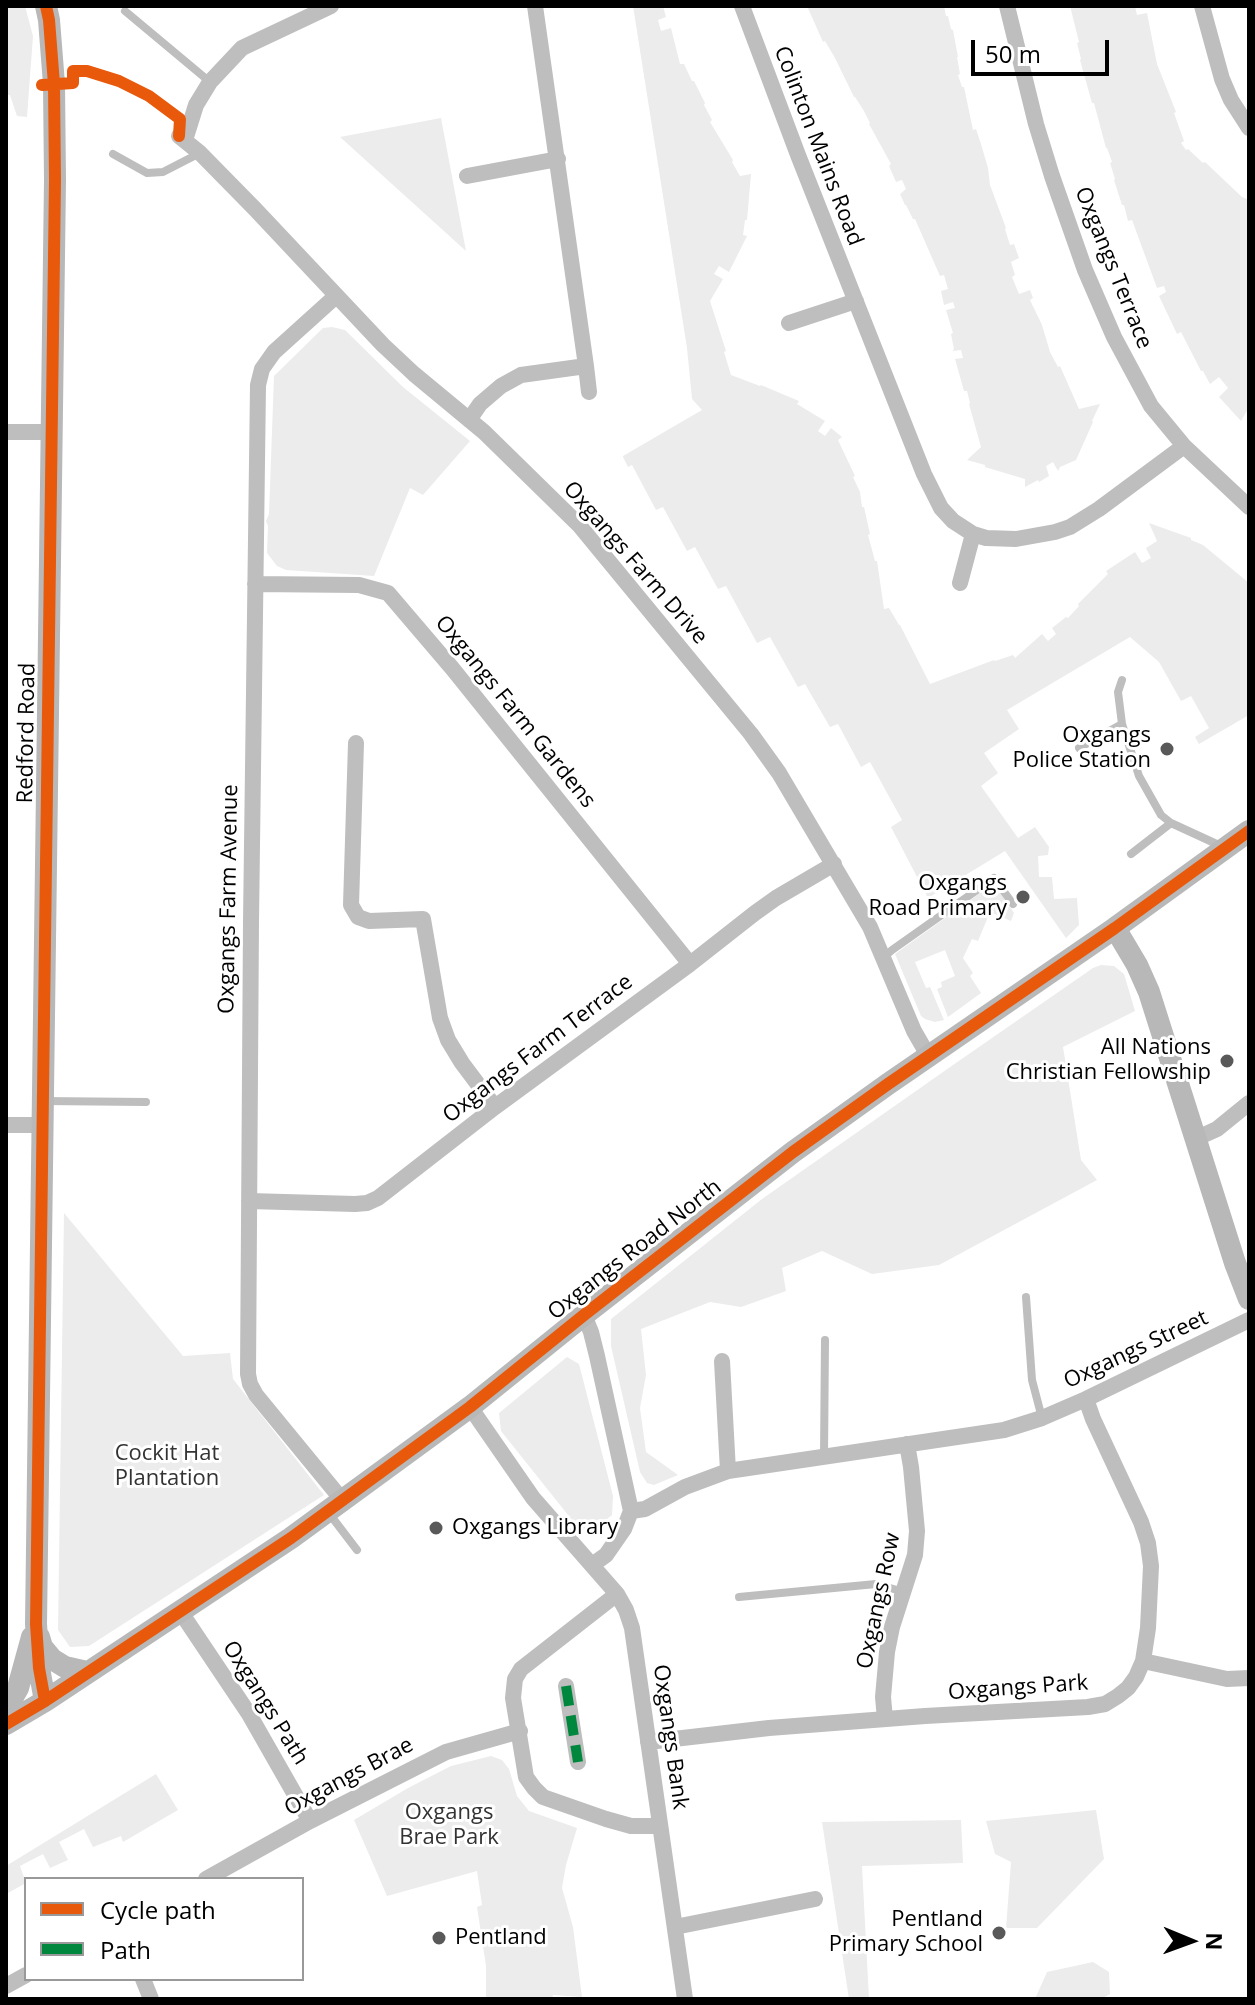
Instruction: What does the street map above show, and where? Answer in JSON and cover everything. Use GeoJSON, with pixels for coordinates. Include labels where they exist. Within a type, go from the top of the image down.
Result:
{"type":"FeatureCollection","features":[{"type":"Feature","properties":{"kind":"main road","name":"Redford Road"},"geometry":{"type":"LineString","coordinates":[[45,1701],[36,1624],[55,180],[54,84],[46,6]]}},
{"type":"Feature","properties":{"kind":"main road","name":"Oxgangs Road North"},"geometry":{"type":"LineString","coordinates":[[6,1724],[291,1538],[470,1407],[793,1152],[1249,831]]}},
{"type":"Feature","properties":{"kind":"main road"},"geometry":{"type":"LineString","coordinates":[[1115,928],[1149,992],[1249,1299]]}},
{"type":"Feature","properties":{"kind":"main road"},"geometry":{"type":"LineString","coordinates":[[36,1624],[42,1647],[52,1659],[65,1667],[87,1672]]}},
{"type":"Feature","properties":{"kind":"main road"},"geometry":{"type":"LineString","coordinates":[[6,1709],[18,1688],[36,1624]]}},
{"type":"Feature","properties":{"kind":"street"},"geometry":{"type":"LineString","coordinates":[[210,82],[242,48],[331,6]]}},
{"type":"Feature","properties":{"kind":"street"},"geometry":{"type":"LineString","coordinates":[[535,6],[589,392]]}},
{"type":"Feature","properties":{"kind":"street","name":"Colinton Mains Road"},"geometry":{"type":"LineString","coordinates":[[742,6],[931,489],[941,508],[953,521],[973,534]]}},
{"type":"Feature","properties":{"kind":"street","name":"Oxgangs Terrace"},"geometry":{"type":"LineString","coordinates":[[1007,6],[1040,137],[1068,224],[1101,310],[1151,406],[1184,446],[1249,507]]}},
{"type":"Feature","properties":{"kind":"street"},"geometry":{"type":"LineString","coordinates":[[1202,6],[1222,79],[1249,128]]}},
{"type":"Feature","properties":{"kind":"street","name":"Oxgangs Farm Drive"},"geometry":{"type":"LineString","coordinates":[[210,82],[182,138],[414,374],[469,420],[579,525],[751,734],[779,773],[870,927],[920,1045],[929,1057]]}},
{"type":"Feature","properties":{"kind":"street"},"geometry":{"type":"LineString","coordinates":[[467,176],[558,159]]}},
{"type":"Feature","properties":{"kind":"street","name":"Oxgangs Farm Avenue"},"geometry":{"type":"LineString","coordinates":[[335,1506],[256,1395],[248,1374],[258,385],[262,369],[274,352],[336,296]]}},
{"type":"Feature","properties":{"kind":"street"},"geometry":{"type":"LineString","coordinates":[[789,323],[856,301]]}},
{"type":"Feature","properties":{"kind":"street"},"geometry":{"type":"LineString","coordinates":[[469,420],[490,395],[521,375],[586,366]]}},
{"type":"Feature","properties":{"kind":"street"},"geometry":{"type":"LineString","coordinates":[[6,432],[51,432]]}},
{"type":"Feature","properties":{"kind":"street"},"geometry":{"type":"LineString","coordinates":[[960,583],[973,534],[986,538],[1016,539],[1070,527],[1184,446]]}},
{"type":"Feature","properties":{"kind":"street","name":"Oxgangs Farm Gardens"},"geometry":{"type":"LineString","coordinates":[[255,584],[359,585],[388,593],[690,964]]}},
{"type":"Feature","properties":{"kind":"street"},"geometry":{"type":"LineString","coordinates":[[356,743],[351,905],[358,917],[369,921],[429,919],[440,1018],[448,1040],[462,1063],[495,1107]]}},
{"type":"Feature","properties":{"kind":"street","name":"Oxgangs Farm Terrace"},"geometry":{"type":"LineString","coordinates":[[249,1201],[355,1204],[378,1198],[776,898],[834,864]]}},
{"type":"Feature","properties":{"kind":"street"},"geometry":{"type":"LineString","coordinates":[[1195,1139],[1217,1129],[1249,1103]]}},
{"type":"Feature","properties":{"kind":"street"},"geometry":{"type":"LineString","coordinates":[[6,1125],[42,1125]]}},
{"type":"Feature","properties":{"kind":"street"},"geometry":{"type":"LineString","coordinates":[[584,1315],[597,1356],[631,1511],[624,1529],[606,1555],[592,1565]]}},
{"type":"Feature","properties":{"kind":"street","name":"Oxgangs Street"},"geometry":{"type":"LineString","coordinates":[[631,1511],[645,1509],[685,1487],[728,1471],[1004,1430],[1086,1399],[1249,1320]]}},
{"type":"Feature","properties":{"kind":"street"},"geometry":{"type":"LineString","coordinates":[[722,1361],[728,1471]]}},
{"type":"Feature","properties":{"kind":"street","name":"Oxgangs Park"},"geometry":{"type":"LineString","coordinates":[[648,1742],[769,1728],[1088,1707],[1105,1704],[1128,1688],[1143,1661],[1148,1628],[1151,1566],[1148,1543],[1086,1399]]}},
{"type":"Feature","properties":{"kind":"street","name":"Oxgangs Bank"},"geometry":{"type":"LineString","coordinates":[[470,1407],[533,1498],[617,1594],[632,1628],[685,1999]]}},
{"type":"Feature","properties":{"kind":"street","name":"Oxgangs Row"},"geometry":{"type":"LineString","coordinates":[[885,1719],[883,1697],[887,1652],[915,1555],[917,1531],[907,1444]]}},
{"type":"Feature","properties":{"kind":"street"},"geometry":{"type":"LineString","coordinates":[[617,1594],[521,1669],[515,1679],[513,1689],[526,1777],[543,1797],[631,1826],[660,1826]]}},
{"type":"Feature","properties":{"kind":"street","name":"Oxgangs Path"},"geometry":{"type":"LineString","coordinates":[[180,1611],[249,1714],[310,1821]]}},
{"type":"Feature","properties":{"kind":"street"},"geometry":{"type":"LineString","coordinates":[[1143,1661],[1227,1679],[1249,1678]]}},
{"type":"Feature","properties":{"kind":"street"},"geometry":{"type":"LineString","coordinates":[[566,1686],[578,1762]]}},
{"type":"Feature","properties":{"kind":"street","name":"Oxgangs Brae"},"geometry":{"type":"LineString","coordinates":[[210,1877],[310,1821],[446,1752],[520,1731]]}},
{"type":"Feature","properties":{"kind":"street"},"geometry":{"type":"LineString","coordinates":[[675,1927],[815,1899]]}},
{"type":"Feature","properties":{"kind":"street"},"geometry":{"type":"LineString","coordinates":[[6,1986],[24,1976]]}},
{"type":"Feature","properties":{"kind":"lane"},"geometry":{"type":"LineString","coordinates":[[125,11],[210,82]]}},
{"type":"Feature","properties":{"kind":"lane"},"geometry":{"type":"LineString","coordinates":[[113,154],[147,173],[163,172],[200,153]]}},
{"type":"Feature","properties":{"kind":"lane"},"geometry":{"type":"LineString","coordinates":[[1122,680],[1118,692],[1122,724],[1139,776],[1153,804],[1171,823],[1227,848]]}},
{"type":"Feature","properties":{"kind":"lane"},"geometry":{"type":"LineString","coordinates":[[1079,748],[1122,724]]}},
{"type":"Feature","properties":{"kind":"lane"},"geometry":{"type":"LineString","coordinates":[[1131,854],[1171,823]]}},
{"type":"Feature","properties":{"kind":"lane"},"geometry":{"type":"LineString","coordinates":[[883,958],[994,878],[1013,904]]}},
{"type":"Feature","properties":{"kind":"lane"},"geometry":{"type":"LineString","coordinates":[[42,1101],[146,1102]]}},
{"type":"Feature","properties":{"kind":"lane","name":"Oxgangs Street"},"geometry":{"type":"LineString","coordinates":[[1026,1297],[1032,1380],[1042,1418]]}},
{"type":"Feature","properties":{"kind":"lane"},"geometry":{"type":"LineString","coordinates":[[824,1456],[825,1340]]}},
{"type":"Feature","properties":{"kind":"lane"},"geometry":{"type":"LineString","coordinates":[[335,1506],[357,1550]]}},
{"type":"Feature","properties":{"kind":"lane"},"geometry":{"type":"LineString","coordinates":[[739,1597],[876,1584],[905,1592]]}},
{"type":"Feature","properties":{"kind":"green space"},"geometry":{"type":"Polygon","coordinates":[[[6,6],[25,6],[33,36],[27,117],[17,116],[10,95],[6,95],[6,6]]]}},
{"type":"Feature","properties":{"kind":"green space"},"geometry":{"type":"Polygon","coordinates":[[[633,6],[663,6],[666,17],[658,20],[661,31],[671,28],[680,64],[684,64],[694,81],[712,120],[710,122],[740,176],[751,174],[743,235],[747,236],[729,272],[719,266],[714,274],[723,279],[710,301],[731,375],[799,401],[797,404],[825,421],[818,431],[825,436],[831,428],[842,437],[838,440],[855,476],[864,507],[884,609],[889,608],[900,625],[930,684],[994,660],[1013,655],[1015,658],[1042,634],[1048,641],[1056,634],[1052,628],[1068,618],[1108,574],[1106,571],[1135,552],[1142,563],[1151,558],[1146,548],[1157,541],[1149,523],[1203,545],[1249,583],[1249,715],[1199,744],[1195,737],[1209,728],[1191,696],[1181,701],[1159,662],[1130,637],[1007,710],[1019,729],[984,753],[998,773],[981,786],[1018,838],[1035,827],[1049,847],[1048,855],[1038,856],[1039,877],[1052,877],[1054,899],[1077,898],[1079,925],[1066,938],[1005,851],[928,898],[891,827],[902,820],[870,762],[861,767],[838,724],[830,727],[805,684],[798,687],[770,637],[757,643],[726,586],[718,589],[695,547],[687,551],[663,507],[656,510],[632,465],[628,467],[623,457],[702,410],[692,399],[687,348],[633,6]]]}},
{"type":"Feature","properties":{"kind":"green space"},"geometry":{"type":"Polygon","coordinates":[[[807,6],[944,6],[953,30],[958,75],[964,87],[973,130],[976,129],[981,144],[990,185],[1010,245],[1014,244],[1019,258],[1011,262],[1015,275],[1012,277],[1019,294],[1030,290],[1033,298],[1030,300],[1050,352],[1060,366],[1079,409],[1100,404],[1076,460],[1058,471],[1053,462],[1046,466],[1049,476],[1039,482],[1025,487],[1025,479],[967,460],[981,447],[967,391],[964,391],[955,359],[963,358],[961,350],[953,351],[953,333],[946,310],[955,308],[953,302],[944,305],[941,291],[948,289],[944,275],[940,276],[915,219],[900,194],[906,189],[902,180],[896,182],[889,166],[891,164],[835,58],[823,42],[807,6]]]}},
{"type":"Feature","properties":{"kind":"green space"},"geometry":{"type":"Polygon","coordinates":[[[1070,6],[1135,6],[1137,15],[1147,13],[1157,64],[1184,141],[1181,143],[1249,200],[1249,407],[1241,421],[1219,397],[1228,388],[1219,377],[1210,384],[1181,332],[1177,334],[1159,296],[1166,292],[1164,286],[1157,288],[1132,220],[1128,221],[1080,60],[1070,6]]]}},
{"type":"Feature","properties":{"kind":"green space"},"geometry":{"type":"Polygon","coordinates":[[[441,118],[466,251],[340,137],[441,118]]]}},
{"type":"Feature","properties":{"kind":"green space"},"geometry":{"type":"Polygon","coordinates":[[[323,328],[345,330],[403,387],[470,441],[423,495],[410,488],[374,576],[286,570],[277,566],[267,553],[274,376],[323,328]]]}},
{"type":"Feature","properties":{"kind":"green space"},"geometry":{"type":"Polygon","coordinates":[[[994,883],[1014,913],[1011,921],[990,912],[978,941],[972,939],[963,958],[981,993],[948,1017],[937,989],[942,987],[941,982],[955,976],[945,950],[915,962],[944,1020],[935,1022],[925,1019],[895,954],[994,883]]]}},
{"type":"Feature","properties":{"kind":"green space"},"geometry":{"type":"Polygon","coordinates":[[[1101,965],[1114,966],[1124,974],[1135,1011],[1063,1047],[1081,1160],[1097,1180],[939,1265],[872,1274],[822,1251],[782,1268],[786,1291],[741,1307],[710,1302],[641,1329],[646,1375],[640,1408],[646,1452],[678,1475],[654,1485],[647,1483],[640,1472],[611,1346],[611,1319],[762,1199],[1101,965]]]}},
{"type":"Feature","properties":{"kind":"green space","name":"Cockit Hat Plantation"},"geometry":{"type":"Polygon","coordinates":[[[64,1213],[183,1356],[230,1353],[233,1379],[324,1495],[89,1646],[70,1647],[58,1630],[64,1213]]]}},
{"type":"Feature","properties":{"kind":"green space"},"geometry":{"type":"Polygon","coordinates":[[[567,1357],[579,1364],[613,1496],[612,1515],[595,1529],[580,1530],[501,1431],[499,1413],[567,1357]]]}},
{"type":"Feature","properties":{"kind":"green space","name":"Oxgangs Brae Park"},"geometry":{"type":"Polygon","coordinates":[[[491,1756],[502,1760],[509,1769],[517,1796],[529,1811],[577,1828],[562,1888],[573,1927],[582,1997],[553,1995],[552,1999],[486,1999],[486,1966],[477,1907],[482,1905],[477,1871],[387,1896],[354,1820],[451,1766],[491,1756]]]}},
{"type":"Feature","properties":{"kind":"green space"},"geometry":{"type":"Polygon","coordinates":[[[156,1774],[178,1810],[123,1842],[121,1836],[93,1847],[84,1829],[59,1842],[68,1860],[50,1868],[43,1854],[20,1866],[24,1884],[6,1894],[6,1866],[156,1774]]]}},
{"type":"Feature","properties":{"kind":"green space"},"geometry":{"type":"Polygon","coordinates":[[[1096,1810],[1104,1859],[1037,1928],[1006,1928],[1011,1862],[995,1854],[986,1821],[1096,1810]]]}},
{"type":"Feature","properties":{"kind":"green space"},"geometry":{"type":"Polygon","coordinates":[[[961,1820],[963,1863],[862,1866],[869,1999],[849,1999],[822,1822],[961,1820]]]}},
{"type":"Feature","properties":{"kind":"green space"},"geometry":{"type":"Polygon","coordinates":[[[1093,1962],[1109,1972],[1110,1994],[1101,1999],[1035,1999],[1047,1972],[1093,1962]]]}},
{"type":"Feature","properties":{"kind":"marked path"},"geometry":{"type":"LineString","coordinates":[[566,1686],[578,1762]]}},
{"type":"Feature","properties":{"kind":"cycle path"},"geometry":{"type":"LineString","coordinates":[[45,1701],[36,1624],[55,180],[54,84],[46,6]]}},
{"type":"Feature","properties":{"kind":"cycle path"},"geometry":{"type":"LineString","coordinates":[[42,85],[73,83],[73,71],[87,71],[119,81],[149,96],[180,119],[179,136]]}},
{"type":"Feature","properties":{"kind":"cycle path"},"geometry":{"type":"LineString","coordinates":[[6,1724],[291,1538],[470,1407],[793,1152],[1249,831]]}},
{"type":"Feature","properties":{"kind":"place","name":"Oxgangs Police Station"},"geometry":{"type":"Point","coordinates":[1167,749]}},
{"type":"Feature","properties":{"kind":"place","name":"Oxgangs Road Primary"},"geometry":{"type":"Point","coordinates":[1023,897]}},
{"type":"Feature","properties":{"kind":"place","name":"All Nations Christian Fellowship"},"geometry":{"type":"Point","coordinates":[1227,1061]}},
{"type":"Feature","properties":{"kind":"place","name":"Oxgangs Library"},"geometry":{"type":"Point","coordinates":[436,1528]}},
{"type":"Feature","properties":{"kind":"place","name":"Pentland Primary School"},"geometry":{"type":"Point","coordinates":[999,1933]}},
{"type":"Feature","properties":{"kind":"place","name":"Pentland"},"geometry":{"type":"Point","coordinates":[439,1938]}}]}
